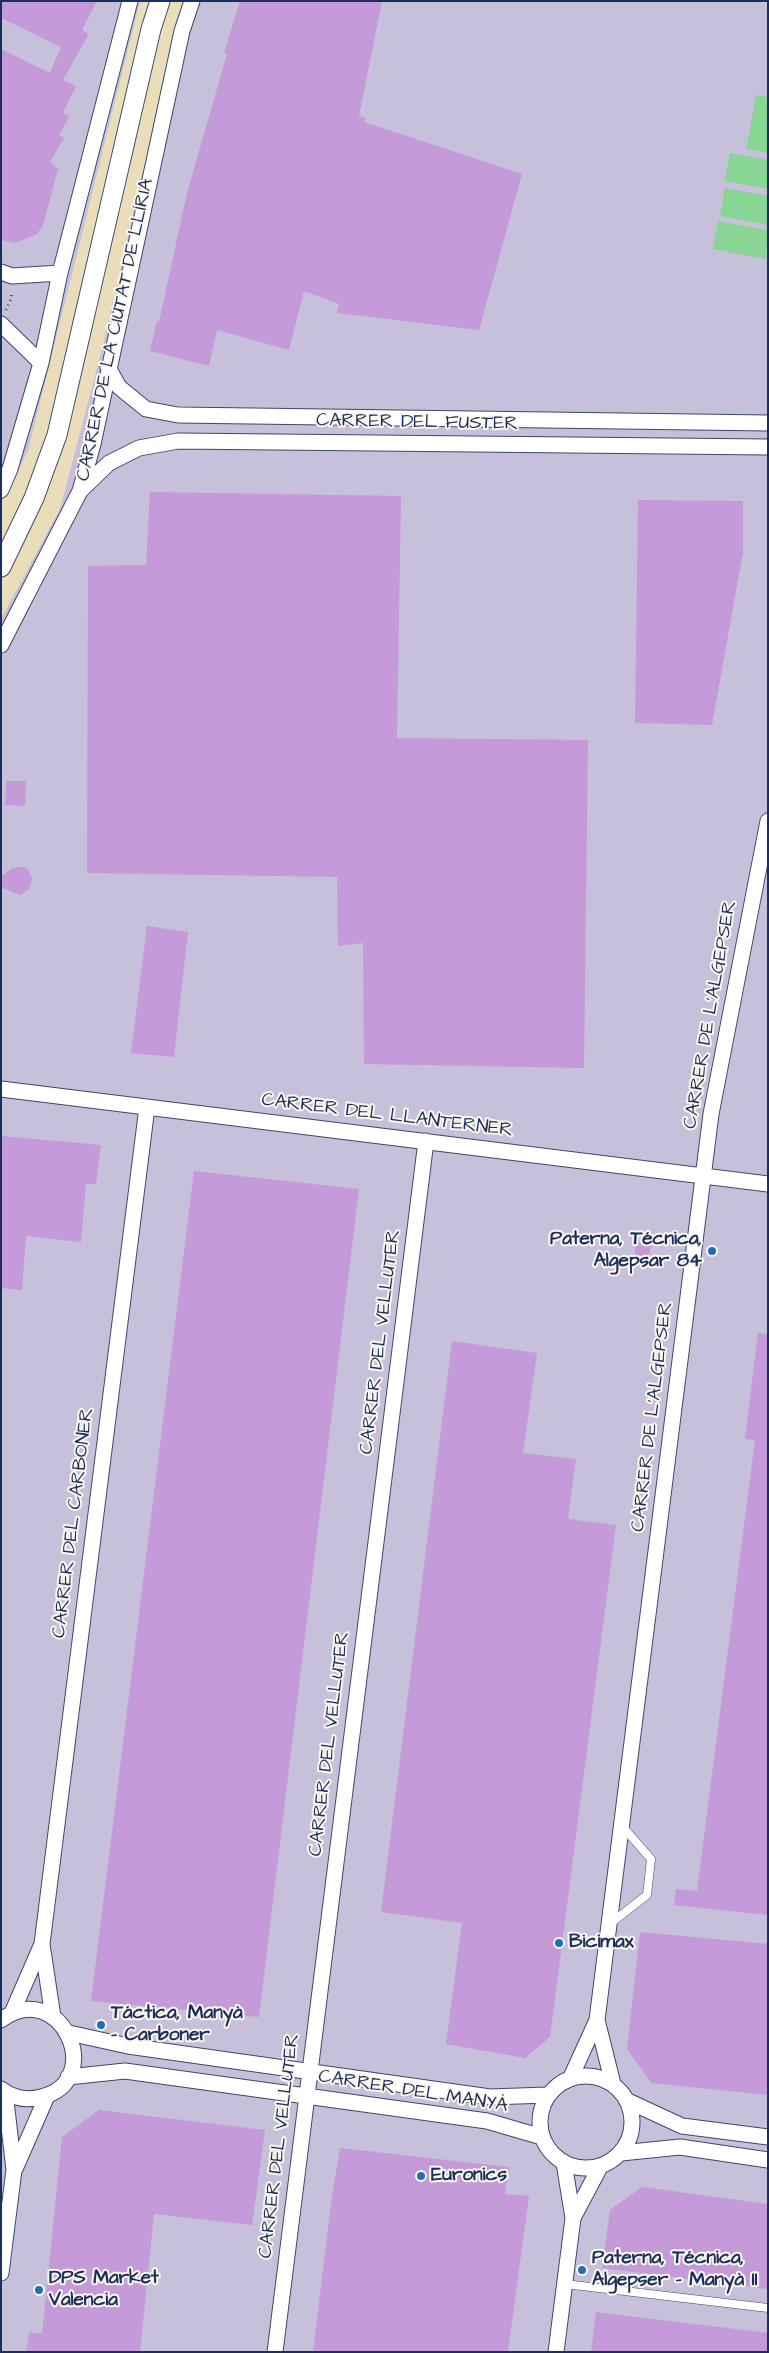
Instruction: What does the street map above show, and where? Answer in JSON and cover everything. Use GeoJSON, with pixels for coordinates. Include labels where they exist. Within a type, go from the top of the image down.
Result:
{"type":"FeatureCollection","features":[{"type":"Feature","properties":{"kind":"street"},"geometry":{"type":"LineString","coordinates":[[1,490],[10,469],[41,363],[60,274],[130,1]]}},
{"type":"Feature","properties":{"kind":"street","name":"CARRER DE LA CIUTAT DE LLÍRIA"},"geometry":{"type":"LineString","coordinates":[[1,567],[34,498],[57,434],[151,29],[160,1]]}},
{"type":"Feature","properties":{"kind":"street","name":"CARRER DE LA CIUTAT DE LLÍRIA"},"geometry":{"type":"LineString","coordinates":[[1,645],[80,491],[93,444],[108,367],[182,31],[192,1]]}},
{"type":"Feature","properties":{"kind":"street"},"geometry":{"type":"LineString","coordinates":[[7,274],[60,274]]}},
{"type":"Feature","properties":{"kind":"street"},"geometry":{"type":"LineString","coordinates":[[3,318],[41,363]]}},
{"type":"Feature","properties":{"kind":"street","name":"CARRER DEL FUSTER"},"geometry":{"type":"LineString","coordinates":[[108,367],[120,386],[146,409],[178,415],[768,423]]}},
{"type":"Feature","properties":{"kind":"street","name":"CARRER DEL FUSTER"},"geometry":{"type":"LineString","coordinates":[[80,491],[109,463],[138,448],[178,441],[768,447]]}},
{"type":"Feature","properties":{"kind":"street","name":"CARRER DE L'ALGEPSER"},"geometry":{"type":"LineString","coordinates":[[598,2020],[711,1114],[768,821]]}},
{"type":"Feature","properties":{"kind":"street","name":"CARRER DEL LLANTERNER"},"geometry":{"type":"LineString","coordinates":[[1,1089],[768,1184]]}},
{"type":"Feature","properties":{"kind":"street","name":"CARRER DEL CARBONER"},"geometry":{"type":"LineString","coordinates":[[53,2017],[42,1944],[147,1107]]}},
{"type":"Feature","properties":{"kind":"street","name":"CARRER DEL VELLUTER"},"geometry":{"type":"LineString","coordinates":[[275,2352],[426,1141]]}},
{"type":"Feature","properties":{"kind":"street","name":"CARRER DEL CARBONER"},"geometry":{"type":"LineString","coordinates":[[7,2017],[42,1944]]}},
{"type":"Feature","properties":{"kind":"street"},"geometry":{"type":"LineString","coordinates":[[3,2090],[18,2098],[33,2099],[47,2096],[59,2088],[68,2077],[73,2063],[74,2048],[68,2033],[53,2017],[40,2011],[26,2010],[7,2017]]}},
{"type":"Feature","properties":{"kind":"street"},"geometry":{"type":"LineString","coordinates":[[571,2077],[598,2020]]}},
{"type":"Feature","properties":{"kind":"street"},"geometry":{"type":"LineString","coordinates":[[598,2020],[614,2084],[628,2102],[632,2114],[632,2128],[628,2141],[621,2153],[611,2161],[600,2166],[581,2168],[564,2163],[547,2148],[542,2137],[539,2123],[541,2108],[548,2095],[558,2084],[571,2077],[586,2075],[600,2077],[614,2084]]}},
{"type":"Feature","properties":{"kind":"street","name":"CARRER DEL MANYÀ"},"geometry":{"type":"LineString","coordinates":[[68,2033],[128,2046],[490,2097],[548,2095]]}},
{"type":"Feature","properties":{"kind":"street","name":"CARRER DEL MANYÀ"},"geometry":{"type":"LineString","coordinates":[[68,2077],[125,2071],[487,2121],[542,2137]]}},
{"type":"Feature","properties":{"kind":"street"},"geometry":{"type":"LineString","coordinates":[[1,2273],[14,2170],[3,2090]]}},
{"type":"Feature","properties":{"kind":"street"},"geometry":{"type":"LineString","coordinates":[[14,2170],[47,2096]]}},
{"type":"Feature","properties":{"kind":"street"},"geometry":{"type":"LineString","coordinates":[[628,2102],[682,2126],[768,2137]]}},
{"type":"Feature","properties":{"kind":"street"},"geometry":{"type":"LineString","coordinates":[[621,2153],[680,2147],[768,2160]]}},
{"type":"Feature","properties":{"kind":"street"},"geometry":{"type":"LineString","coordinates":[[556,2352],[573,2218],[564,2163]]}},
{"type":"Feature","properties":{"kind":"street"},"geometry":{"type":"LineString","coordinates":[[573,2218],[600,2166]]}},
{"type":"Feature","properties":{"kind":"lane"},"geometry":{"type":"LineString","coordinates":[[609,1924],[647,1895],[651,1859],[622,1825]]}},
{"type":"Feature","properties":{"kind":"lane"},"geometry":{"type":"LineString","coordinates":[[565,2284],[768,2308]]}},
{"type":"Feature","properties":{"kind":"path"},"geometry":{"type":"LineString","coordinates":[[3,318],[11,299],[7,274]]}},
{"type":"Feature","properties":{"kind":"shaded area"},"geometry":{"type":"Polygon","coordinates":[[[1,1],[140,1],[28,451],[1,503],[1,1]]]}},
{"type":"Feature","properties":{"kind":"shaded area"},"geometry":{"type":"Polygon","coordinates":[[[183,1],[768,1],[768,2352],[1,2352],[1,619],[60,509],[101,353],[183,1]]]}},
{"type":"Feature","properties":{"kind":"green space"},"geometry":{"type":"Polygon","coordinates":[[[756,95],[768,97],[768,153],[746,149],[756,95]]]}},
{"type":"Feature","properties":{"kind":"green space"},"geometry":{"type":"Polygon","coordinates":[[[730,153],[768,160],[768,189],[725,181],[730,153]]]}},
{"type":"Feature","properties":{"kind":"green space"},"geometry":{"type":"Polygon","coordinates":[[[725,188],[768,196],[768,225],[720,216],[725,188]]]}},
{"type":"Feature","properties":{"kind":"green space"},"geometry":{"type":"Polygon","coordinates":[[[718,221],[768,230],[766,259],[713,249],[718,221]]]}},
{"type":"Feature","properties":{"kind":"building"},"geometry":{"type":"Polygon","coordinates":[[[1,1],[97,1],[82,30],[89,34],[63,80],[76,86],[63,113],[69,117],[59,135],[64,138],[50,162],[58,169],[43,225],[37,234],[15,243],[1,240],[1,49],[50,73],[61,47],[1,18],[1,1]]]}},
{"type":"Feature","properties":{"kind":"building"},"geometry":{"type":"Polygon","coordinates":[[[240,1],[382,1],[359,116],[366,118],[364,122],[522,174],[479,330],[337,313],[339,304],[304,291],[289,350],[217,330],[209,366],[150,351],[157,321],[159,322],[187,193],[227,54],[224,53],[240,1]]]}},
{"type":"Feature","properties":{"kind":"building"},"geometry":{"type":"Polygon","coordinates":[[[150,492],[401,496],[397,738],[588,740],[584,1068],[364,1064],[363,943],[338,946],[337,877],[87,873],[88,566],[146,565],[150,492]]]}},
{"type":"Feature","properties":{"kind":"building"},"geometry":{"type":"Polygon","coordinates":[[[638,500],[743,501],[743,552],[712,725],[635,723],[638,500]]]}},
{"type":"Feature","properties":{"kind":"building"},"geometry":{"type":"Polygon","coordinates":[[[6,781],[26,781],[25,806],[5,805],[6,781]]]}},
{"type":"Feature","properties":{"kind":"building"},"geometry":{"type":"Polygon","coordinates":[[[26,867],[32,877],[30,888],[20,895],[1,887],[1,877],[12,868],[26,867]]]}},
{"type":"Feature","properties":{"kind":"building"},"geometry":{"type":"Polygon","coordinates":[[[147,926],[188,932],[174,1057],[131,1053],[147,926]]]}},
{"type":"Feature","properties":{"kind":"building"},"geometry":{"type":"Polygon","coordinates":[[[1,1136],[101,1145],[96,1184],[86,1184],[81,1242],[26,1236],[22,1290],[1,1288],[1,1136]]]}},
{"type":"Feature","properties":{"kind":"building"},"geometry":{"type":"Polygon","coordinates":[[[194,1171],[359,1189],[259,2017],[91,2001],[194,1171]]]}},
{"type":"Feature","properties":{"kind":"building"},"geometry":{"type":"Polygon","coordinates":[[[636,1242],[651,1243],[649,1259],[634,1258],[636,1242]]]}},
{"type":"Feature","properties":{"kind":"building"},"geometry":{"type":"Polygon","coordinates":[[[758,1333],[768,1334],[768,1915],[674,1905],[676,1889],[697,1891],[755,1440],[745,1439],[758,1333]]]}},
{"type":"Feature","properties":{"kind":"building"},"geometry":{"type":"Polygon","coordinates":[[[452,1341],[537,1353],[523,1453],[576,1459],[568,1519],[616,1525],[550,2037],[525,2058],[446,2044],[462,1923],[381,1912],[452,1341]]]}},
{"type":"Feature","properties":{"kind":"building"},"geometry":{"type":"Polygon","coordinates":[[[640,1932],[768,1944],[768,2095],[651,2083],[627,2049],[640,1932]]]}},
{"type":"Feature","properties":{"kind":"building"},"geometry":{"type":"Polygon","coordinates":[[[99,2110],[265,2130],[252,2225],[154,2214],[140,2352],[26,2352],[29,2332],[42,2334],[62,2137],[99,2110]]]}},
{"type":"Feature","properties":{"kind":"building"},"geometry":{"type":"Polygon","coordinates":[[[340,2148],[509,2167],[505,2194],[529,2196],[508,2352],[313,2352],[332,2196],[340,2148]]]}},
{"type":"Feature","properties":{"kind":"building"},"geometry":{"type":"Polygon","coordinates":[[[642,2187],[768,2204],[768,2289],[602,2268],[610,2210],[642,2187]]]}},
{"type":"Feature","properties":{"kind":"building"},"geometry":{"type":"Polygon","coordinates":[[[596,2312],[768,2333],[768,2352],[591,2352],[596,2312]]]}},
{"type":"Feature","properties":{"kind":"place","name":"Paterna, Técnica, Algepsar 84"},"geometry":{"type":"Point","coordinates":[712,1251]}},
{"type":"Feature","properties":{"kind":"place","name":"Bicimax"},"geometry":{"type":"Point","coordinates":[559,1943]}},
{"type":"Feature","properties":{"kind":"place","name":"Táctica, Manyà - Carboner"},"geometry":{"type":"Point","coordinates":[101,2025]}},
{"type":"Feature","properties":{"kind":"place","name":"Euronics"},"geometry":{"type":"Point","coordinates":[421,2176]}},
{"type":"Feature","properties":{"kind":"place","name":"Paterna, Técnica, Algepser - Manyà II"},"geometry":{"type":"Point","coordinates":[582,2270]}},
{"type":"Feature","properties":{"kind":"place","name":"DPS Market Valencia"},"geometry":{"type":"Point","coordinates":[39,2290]}}]}
